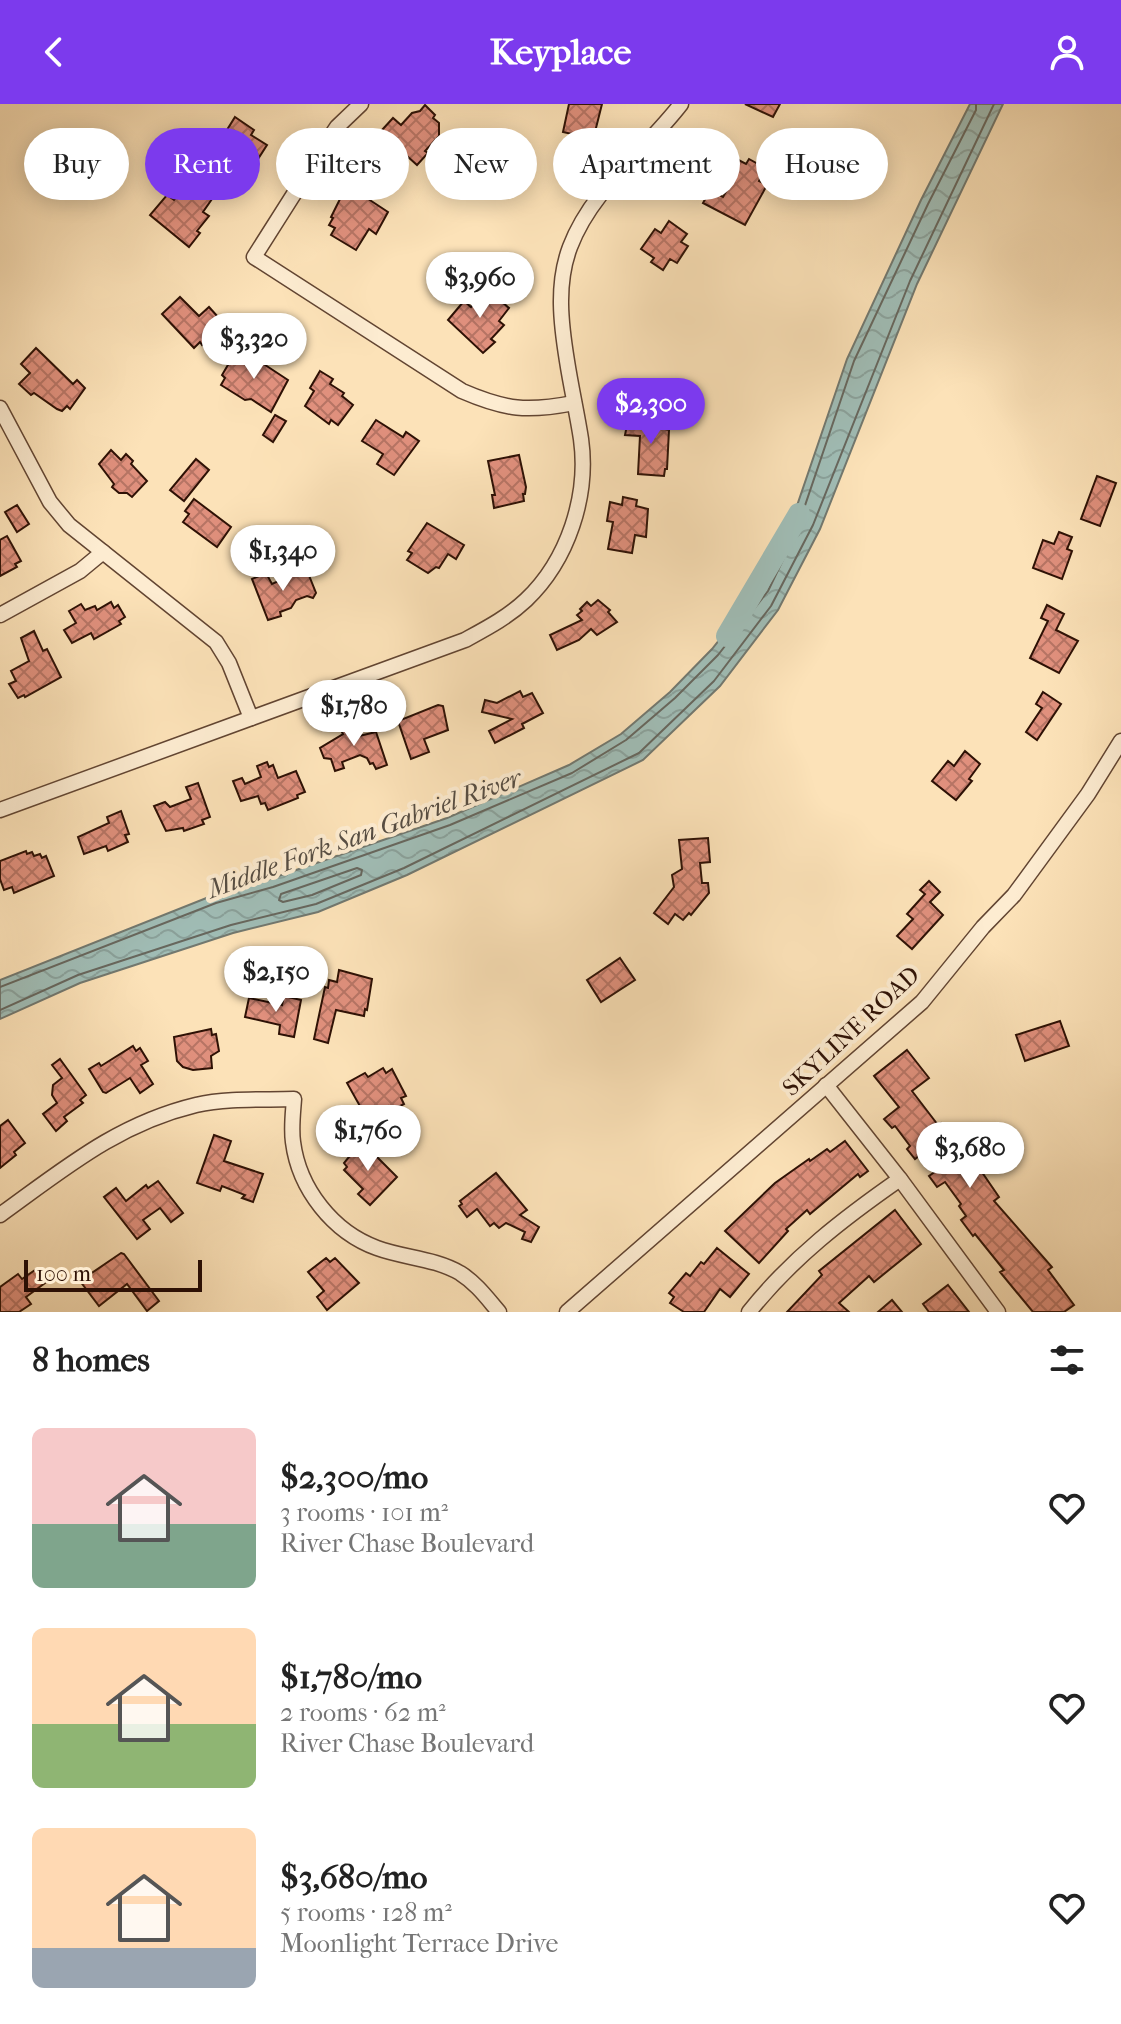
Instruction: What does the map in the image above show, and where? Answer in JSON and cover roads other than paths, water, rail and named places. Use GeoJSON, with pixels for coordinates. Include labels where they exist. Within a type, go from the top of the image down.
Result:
{"type":"FeatureCollection","features":[{"type":"Feature","properties":{"kind":"street"},"geometry":{"type":"LineString","coordinates":[[361,104],[337,127],[254,257],[462,391],[492,404],[516,409],[574,403]]}},
{"type":"Feature","properties":{"kind":"street"},"geometry":{"type":"LineString","coordinates":[[0,810],[465,640],[501,620],[527,599],[551,570],[570,534],[579,505],[581,441],[560,317],[562,283],[569,248],[586,214],[612,180],[681,104]]}},
{"type":"Feature","properties":{"kind":"street"},"geometry":{"type":"LineString","coordinates":[[0,408],[50,502],[69,525],[216,642],[229,663],[251,718]]}},
{"type":"Feature","properties":{"kind":"street"},"geometry":{"type":"LineString","coordinates":[[0,615],[80,571],[103,552]]}},
{"type":"Feature","properties":{"kind":"street","name":"SKYLINE ROAD"},"geometry":{"type":"LineString","coordinates":[[567,1312],[922,1002],[983,927],[1014,895],[1088,794],[1121,741]]}},
{"type":"Feature","properties":{"kind":"street"},"geometry":{"type":"LineString","coordinates":[[826,1085],[998,1312]]}},
{"type":"Feature","properties":{"kind":"street"},"geometry":{"type":"LineString","coordinates":[[0,1215],[111,1136],[156,1116],[199,1104],[294,1099],[293,1142],[305,1181],[322,1210],[350,1234],[377,1248],[440,1264],[460,1274],[477,1286],[499,1312]]}},
{"type":"Feature","properties":{"kind":"street"},"geometry":{"type":"LineString","coordinates":[[749,1312],[804,1251],[900,1179]]}},
{"type":"Feature","properties":{"kind":"water"},"geometry":{"type":"Polygon","coordinates":[[[970,104],[1003,104],[917,284],[820,529],[778,610],[720,686],[643,760],[407,875],[318,912],[233,933],[80,983],[0,1019],[0,980],[214,895],[447,818],[569,765],[621,734],[670,692],[712,649],[760,588],[788,532],[847,359],[921,200],[970,104]]]}},
{"type":"Feature","properties":{"kind":"waterway","name":"Middle Fork San Gabriel River"},"geometry":{"type":"LineString","coordinates":[[727,636],[799,514]]}}]}
